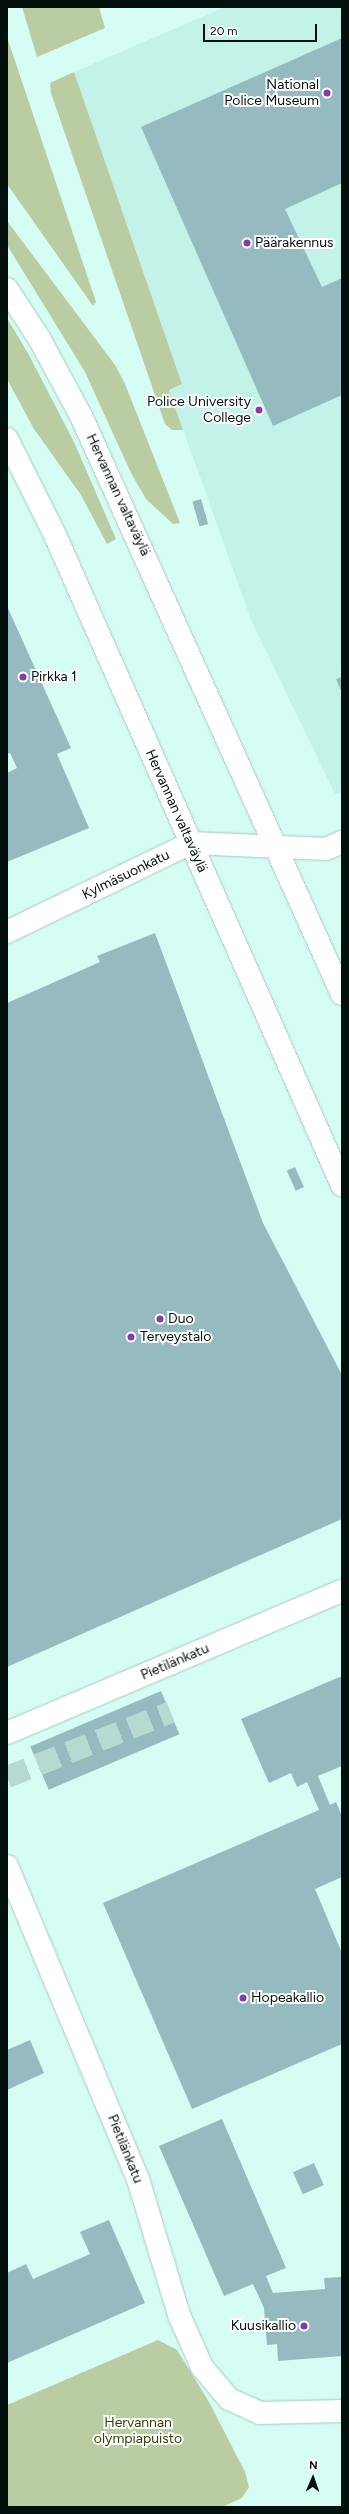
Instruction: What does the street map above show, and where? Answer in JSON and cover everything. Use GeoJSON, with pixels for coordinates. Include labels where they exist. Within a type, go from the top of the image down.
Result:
{"type":"FeatureCollection","features":[{"type":"Feature","properties":{"kind":"main road","name":"Hervannan valtaväylä"},"geometry":{"type":"LineString","coordinates":[[7,289],[39,338],[82,418],[342,994]]}},
{"type":"Feature","properties":{"kind":"main road","name":"Hervannan valtaväylä"},"geometry":{"type":"LineString","coordinates":[[7,439],[55,535],[342,1185]]}},
{"type":"Feature","properties":{"kind":"main road","name":"Kylmäsuonkatu"},"geometry":{"type":"LineString","coordinates":[[7,932],[192,843],[275,845],[326,849],[342,842]]}},
{"type":"Feature","properties":{"kind":"main road","name":"Pietilänkatu"},"geometry":{"type":"LineString","coordinates":[[7,1733],[342,1591]]}},
{"type":"Feature","properties":{"kind":"main road","name":"Pietilänkatu"},"geometry":{"type":"LineString","coordinates":[[7,1866],[138,2179],[179,2315],[202,2367],[229,2399],[260,2413],[342,2411]]}},
{"type":"Feature","properties":{"kind":"shaded area","name":"Police University College"},"geometry":{"type":"Polygon","coordinates":[[[225,7],[342,7],[342,791],[335,794],[251,620],[169,390],[182,384],[74,72],[225,7]]]}},
{"type":"Feature","properties":{"kind":"green space"},"geometry":{"type":"Polygon","coordinates":[[[22,7],[99,7],[105,28],[37,57],[22,7]]]}},
{"type":"Feature","properties":{"kind":"green space"},"geometry":{"type":"Polygon","coordinates":[[[7,37],[96,302],[93,306],[7,184],[7,37]]]}},
{"type":"Feature","properties":{"kind":"green space"},"geometry":{"type":"Polygon","coordinates":[[[74,72],[182,384],[169,390],[183,430],[172,430],[165,424],[51,93],[50,83],[74,72]]]}},
{"type":"Feature","properties":{"kind":"green space"},"geometry":{"type":"Polygon","coordinates":[[[7,221],[115,365],[125,384],[180,523],[173,524],[146,499],[131,473],[85,372],[7,245],[7,221]]]}},
{"type":"Feature","properties":{"kind":"green space"},"geometry":{"type":"Polygon","coordinates":[[[7,318],[29,355],[74,442],[116,539],[107,544],[81,495],[34,429],[7,379],[7,318]]]}},
{"type":"Feature","properties":{"kind":"green space","name":"Hervannan olympiapuisto"},"geometry":{"type":"Polygon","coordinates":[[[158,2340],[177,2350],[209,2402],[245,2472],[249,2487],[242,2498],[222,2507],[7,2507],[7,2405],[158,2340]]]}},
{"type":"Feature","properties":{"kind":"building","name":"Päärakennus"},"geometry":{"type":"Polygon","coordinates":[[[342,38],[342,183],[285,209],[322,287],[342,278],[342,395],[273,426],[141,127],[342,38]]]}},
{"type":"Feature","properties":{"kind":"building"},"geometry":{"type":"Polygon","coordinates":[[[201,499],[208,524],[200,526],[192,501],[201,499]]]}},
{"type":"Feature","properties":{"kind":"building","name":"Pirkka 1"},"geometry":{"type":"Polygon","coordinates":[[[7,606],[71,748],[57,754],[89,828],[7,862],[7,773],[17,768],[10,753],[7,754],[7,606]]]}},
{"type":"Feature","properties":{"kind":"building"},"geometry":{"type":"Polygon","coordinates":[[[342,677],[342,693],[336,679],[342,677]]]}},
{"type":"Feature","properties":{"kind":"building","name":"Duo"},"geometry":{"type":"Polygon","coordinates":[[[155,933],[263,1223],[342,1375],[342,1519],[7,1667],[7,1003],[100,962],[97,956],[155,933]]]}},
{"type":"Feature","properties":{"kind":"building"},"geometry":{"type":"Polygon","coordinates":[[[295,1167],[304,1187],[296,1191],[287,1171],[295,1167]]]}},
{"type":"Feature","properties":{"kind":"building","name":"Hopeakallio"},"geometry":{"type":"Polygon","coordinates":[[[342,1676],[342,1766],[318,1776],[330,1805],[336,1802],[342,1816],[342,1877],[315,1889],[342,1953],[342,2044],[192,2109],[103,1903],[319,1810],[307,1782],[297,1787],[291,1773],[269,1783],[241,1719],[342,1676]]]}},
{"type":"Feature","properties":{"kind":"building"},"geometry":{"type":"Polygon","coordinates":[[[161,1691],[179,1734],[49,1790],[30,1746],[161,1691]]]}},
{"type":"Feature","properties":{"kind":"building"},"geometry":{"type":"Polygon","coordinates":[[[30,2040],[44,2073],[7,2090],[7,2050],[30,2040]]]}},
{"type":"Feature","properties":{"kind":"building"},"geometry":{"type":"Polygon","coordinates":[[[222,2119],[286,2268],[266,2276],[273,2293],[325,2289],[324,2278],[342,2277],[342,2356],[278,2361],[277,2344],[267,2345],[264,2308],[253,2284],[224,2296],[159,2146],[222,2119]]]}},
{"type":"Feature","properties":{"kind":"building"},"geometry":{"type":"Polygon","coordinates":[[[314,2163],[324,2185],[303,2194],[293,2172],[314,2163]]]}},
{"type":"Feature","properties":{"kind":"building"},"geometry":{"type":"Polygon","coordinates":[[[109,2220],[145,2303],[7,2363],[7,2273],[26,2264],[33,2279],[90,2254],[80,2232],[109,2220]]]}},
{"type":"Feature","properties":{"kind":"tunnel"},"geometry":{"type":"LineString","coordinates":[[7,1777],[171,1712]]}},
{"type":"Feature","properties":{"kind":"place","name":"National Police Museum"},"geometry":{"type":"Point","coordinates":[327,93]}},
{"type":"Feature","properties":{"kind":"place","name":"Päärakennus"},"geometry":{"type":"Point","coordinates":[247,243]}},
{"type":"Feature","properties":{"kind":"place","name":"Police University College"},"geometry":{"type":"Point","coordinates":[259,410]}},
{"type":"Feature","properties":{"kind":"place","name":"Pirkka 1"},"geometry":{"type":"Point","coordinates":[23,677]}},
{"type":"Feature","properties":{"kind":"place","name":"Duo"},"geometry":{"type":"Point","coordinates":[160,1319]}},
{"type":"Feature","properties":{"kind":"place","name":"Terveystalo"},"geometry":{"type":"Point","coordinates":[131,1337]}},
{"type":"Feature","properties":{"kind":"place","name":"Hopeakallio"},"geometry":{"type":"Point","coordinates":[243,1998]}},
{"type":"Feature","properties":{"kind":"place","name":"Kuusikallio"},"geometry":{"type":"Point","coordinates":[304,2326]}}]}
